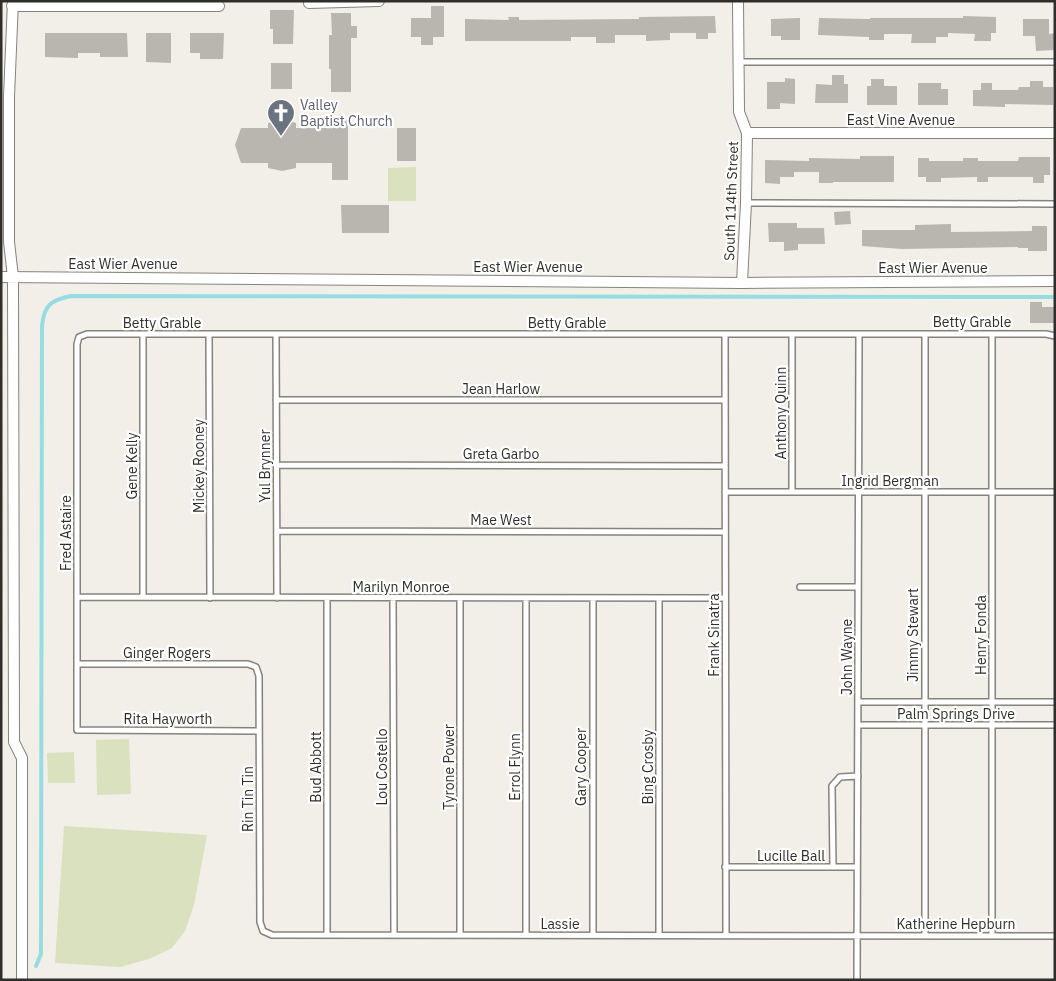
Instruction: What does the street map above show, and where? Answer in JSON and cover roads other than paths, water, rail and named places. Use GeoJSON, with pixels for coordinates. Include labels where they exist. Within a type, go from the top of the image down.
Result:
{"type":"FeatureCollection","features":[{"type":"Feature","properties":{"kind":"street"},"geometry":{"type":"LineString","coordinates":[[309,3],[379,1]]}},
{"type":"Feature","properties":{"kind":"street","name":"South 114th Street"},"geometry":{"type":"LineString","coordinates":[[738,1],[739,112],[747,133],[742,282]]}},
{"type":"Feature","properties":{"kind":"street"},"geometry":{"type":"LineString","coordinates":[[22,980],[22,758],[14,742],[13,277],[9,242],[5,97],[12,4],[219,6]]}},
{"type":"Feature","properties":{"kind":"street","name":"East Vine Avenue"},"geometry":{"type":"LineString","coordinates":[[747,133],[1055,134]]}},
{"type":"Feature","properties":{"kind":"street","name":"East Wier Avenue"},"geometry":{"type":"LineString","coordinates":[[1,277],[742,282],[1055,281]]}},
{"type":"Feature","properties":{"kind":"lane"},"geometry":{"type":"LineString","coordinates":[[739,62],[1055,62]]}},
{"type":"Feature","properties":{"kind":"lane"},"geometry":{"type":"LineString","coordinates":[[746,203],[1055,204]]}},
{"type":"Feature","properties":{"kind":"lane","name":"Betty Grable"},"geometry":{"type":"LineString","coordinates":[[80,336],[87,334],[1046,334],[1055,336]]}},
{"type":"Feature","properties":{"kind":"lane","name":"Gene Kelly"},"geometry":{"type":"LineString","coordinates":[[143,334],[143,597]]}},
{"type":"Feature","properties":{"kind":"lane","name":"Mickey Rooney"},"geometry":{"type":"LineString","coordinates":[[210,334],[210,598]]}},
{"type":"Feature","properties":{"kind":"lane","name":"Yul Brynner"},"geometry":{"type":"LineString","coordinates":[[276,334],[276,598]]}},
{"type":"Feature","properties":{"kind":"lane","name":"Frank Sinatra"},"geometry":{"type":"LineString","coordinates":[[725,334],[726,935]]}},
{"type":"Feature","properties":{"kind":"lane","name":"Anthony Quinn"},"geometry":{"type":"LineString","coordinates":[[792,334],[792,492]]}},
{"type":"Feature","properties":{"kind":"lane","name":"John Wayne"},"geometry":{"type":"LineString","coordinates":[[857,980],[859,334]]}},
{"type":"Feature","properties":{"kind":"lane","name":"Jimmy Stewart"},"geometry":{"type":"LineString","coordinates":[[924,334],[925,936]]}},
{"type":"Feature","properties":{"kind":"lane","name":"Henry Fonda"},"geometry":{"type":"LineString","coordinates":[[992,334],[992,936]]}},
{"type":"Feature","properties":{"kind":"lane","name":"Fred Astaire"},"geometry":{"type":"LineString","coordinates":[[77,730],[77,344],[80,336]]}},
{"type":"Feature","properties":{"kind":"lane","name":"Jean Harlow"},"geometry":{"type":"LineString","coordinates":[[276,400],[725,400]]}},
{"type":"Feature","properties":{"kind":"lane","name":"Greta Garbo"},"geometry":{"type":"LineString","coordinates":[[276,465],[725,466]]}},
{"type":"Feature","properties":{"kind":"lane","name":"Ingrid Bergman"},"geometry":{"type":"LineString","coordinates":[[725,492],[1055,492]]}},
{"type":"Feature","properties":{"kind":"lane","name":"Mae West"},"geometry":{"type":"LineString","coordinates":[[276,531],[725,532]]}},
{"type":"Feature","properties":{"kind":"lane"},"geometry":{"type":"LineString","coordinates":[[800,586],[858,587]]}},
{"type":"Feature","properties":{"kind":"lane","name":"Marilyn Monroe"},"geometry":{"type":"LineString","coordinates":[[77,597],[725,598]]}},
{"type":"Feature","properties":{"kind":"lane","name":"Bud Abbott"},"geometry":{"type":"LineString","coordinates":[[327,598],[328,935]]}},
{"type":"Feature","properties":{"kind":"lane","name":"Lou Costello"},"geometry":{"type":"LineString","coordinates":[[393,598],[394,935]]}},
{"type":"Feature","properties":{"kind":"lane","name":"Tyrone Power"},"geometry":{"type":"LineString","coordinates":[[460,598],[460,935]]}},
{"type":"Feature","properties":{"kind":"lane","name":"Errol Flynn"},"geometry":{"type":"LineString","coordinates":[[526,598],[526,935]]}},
{"type":"Feature","properties":{"kind":"lane","name":"Gary Cooper"},"geometry":{"type":"LineString","coordinates":[[592,598],[593,935]]}},
{"type":"Feature","properties":{"kind":"lane","name":"Bing Crosby"},"geometry":{"type":"LineString","coordinates":[[659,598],[659,935]]}},
{"type":"Feature","properties":{"kind":"lane","name":"Ginger Rogers"},"geometry":{"type":"LineString","coordinates":[[77,664],[248,664],[256,667]]}},
{"type":"Feature","properties":{"kind":"lane","name":"Rin Tin Tin"},"geometry":{"type":"LineString","coordinates":[[256,667],[259,676],[260,922],[263,931]]}},
{"type":"Feature","properties":{"kind":"lane","name":"Palm Springs Drive"},"geometry":{"type":"LineString","coordinates":[[858,702],[1055,702]]}},
{"type":"Feature","properties":{"kind":"lane","name":"Palm Springs Drive"},"geometry":{"type":"LineString","coordinates":[[858,725],[1055,725]]}},
{"type":"Feature","properties":{"kind":"lane","name":"Rita Hayworth"},"geometry":{"type":"LineString","coordinates":[[77,730],[259,730]]}},
{"type":"Feature","properties":{"kind":"lane"},"geometry":{"type":"LineString","coordinates":[[833,867],[832,786],[840,777],[858,776]]}},
{"type":"Feature","properties":{"kind":"lane","name":"Lucille Ball"},"geometry":{"type":"LineString","coordinates":[[726,867],[858,867]]}},
{"type":"Feature","properties":{"kind":"lane","name":"Lassie"},"geometry":{"type":"LineString","coordinates":[[263,931],[272,935],[857,935]]}},
{"type":"Feature","properties":{"kind":"lane","name":"Katherine Hepburn"},"geometry":{"type":"LineString","coordinates":[[857,935],[1055,936]]}},
{"type":"Feature","properties":{"kind":"waterway"},"geometry":{"type":"LineString","coordinates":[[36,966],[41,954],[42,326],[47,308],[58,299],[71,296],[1055,297]]}},
{"type":"Feature","properties":{"kind":"place","name":"Valley Baptist Church"},"geometry":{"type":"Point","coordinates":[281,137]}}]}
